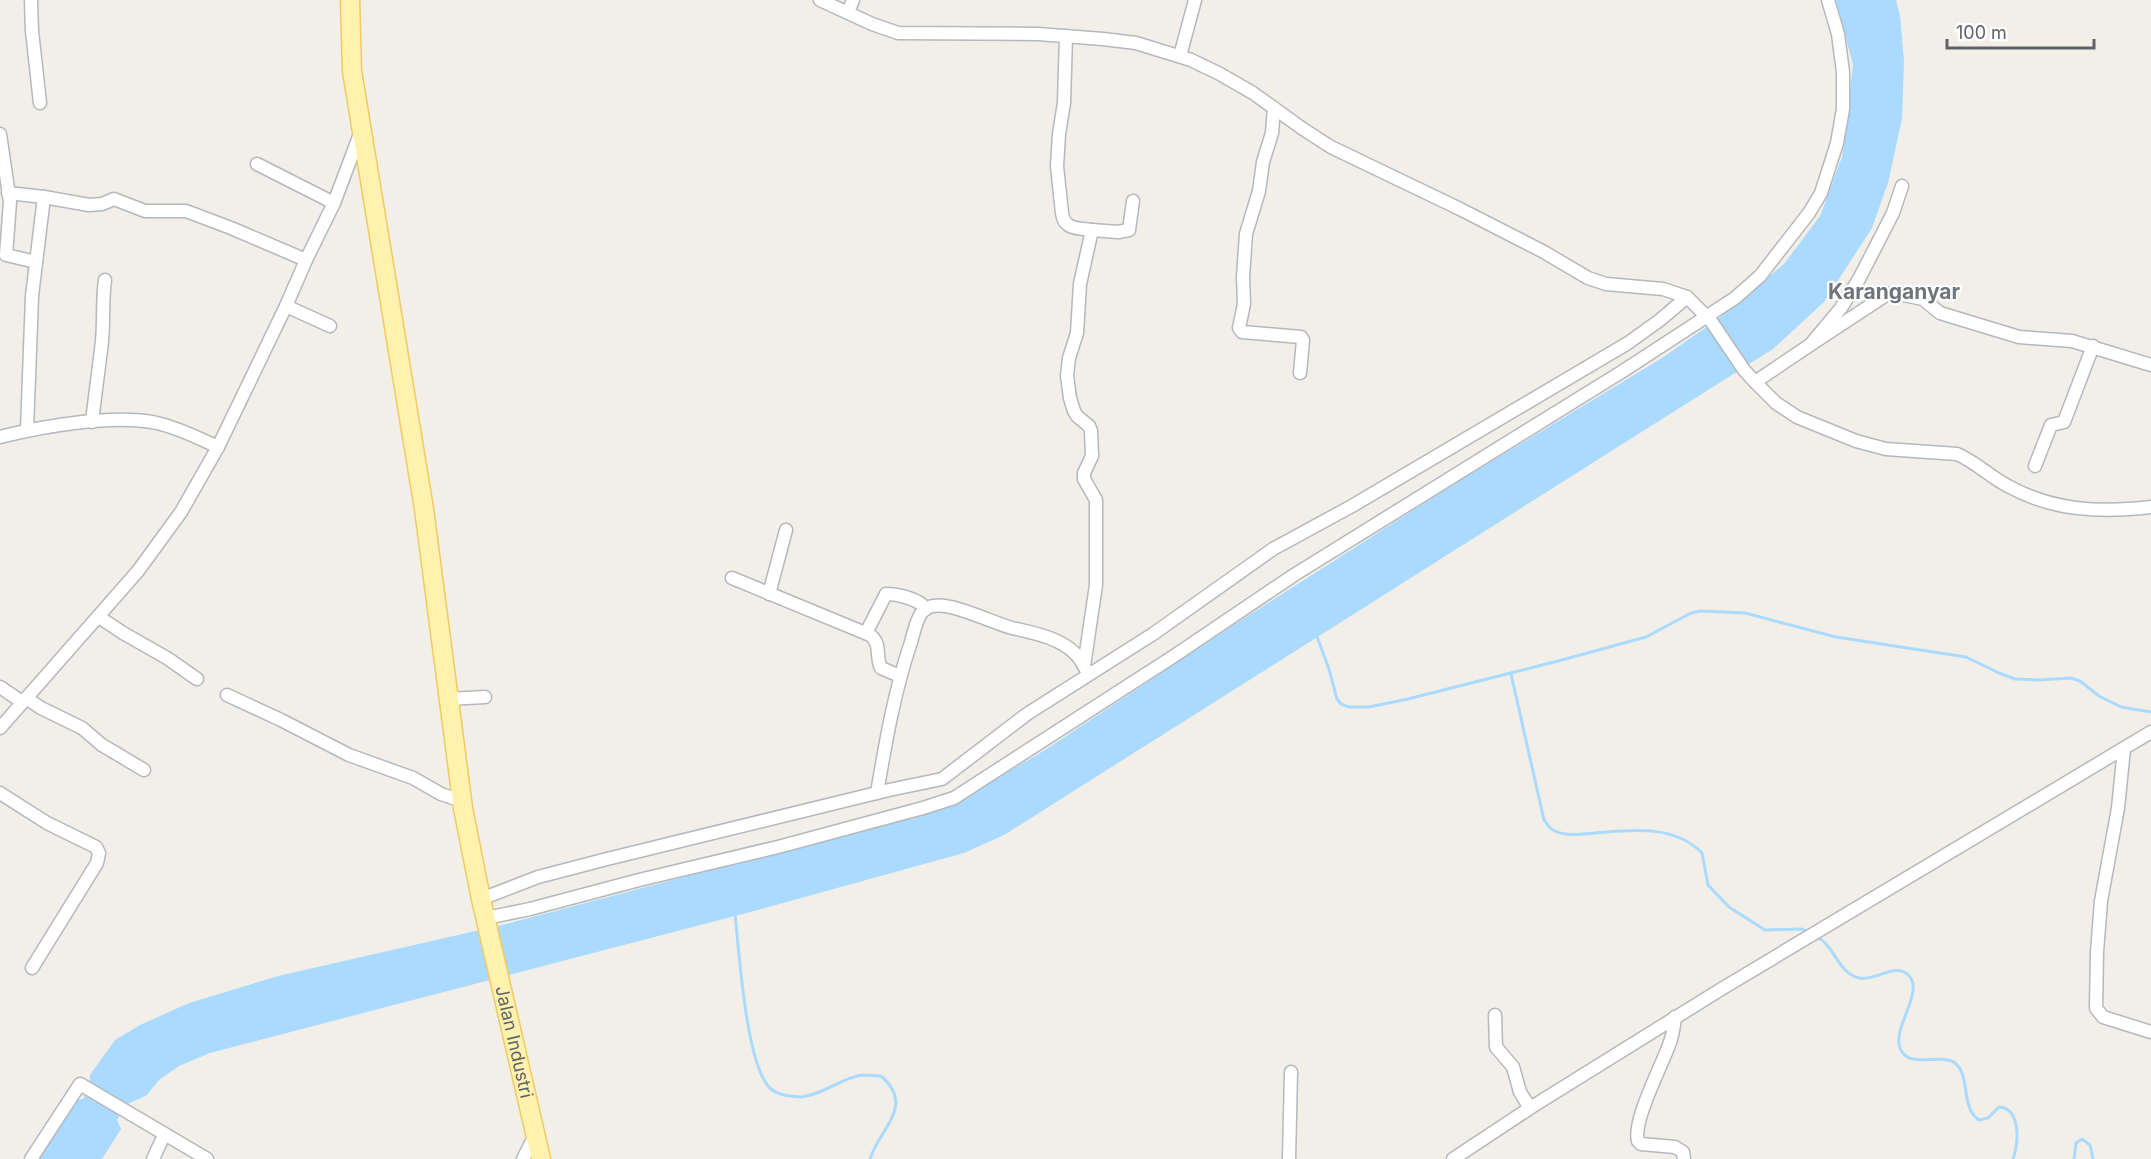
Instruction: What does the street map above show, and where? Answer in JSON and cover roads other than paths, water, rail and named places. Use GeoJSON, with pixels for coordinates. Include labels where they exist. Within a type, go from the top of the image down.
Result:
{"type":"FeatureCollection","features":[{"type":"Feature","properties":{"kind":"main road","name":"Jalan Industri"},"geometry":{"type":"LineString","coordinates":[[350,0],[352,71],[424,509],[462,801],[501,990],[541,1159]]}},
{"type":"Feature","properties":{"kind":"street"},"geometry":{"type":"LineString","coordinates":[[31,0],[40,103]]}},
{"type":"Feature","properties":{"kind":"street"},"geometry":{"type":"LineString","coordinates":[[339,0],[351,19]]}},
{"type":"Feature","properties":{"kind":"street"},"geometry":{"type":"LineString","coordinates":[[820,0],[890,31],[904,34],[1066,36],[1136,43],[1180,56],[1228,78],[1331,147],[1460,209],[1544,252],[1588,278],[1606,284],[1663,289],[1687,297],[1708,319],[1755,382],[1786,410],[1833,433],[1886,449],[1957,454],[2007,486],[2039,501],[2096,511],[2151,507]]}},
{"type":"Feature","properties":{"kind":"street"},"geometry":{"type":"LineString","coordinates":[[848,12],[853,0]]}},
{"type":"Feature","properties":{"kind":"street"},"geometry":{"type":"LineString","coordinates":[[1180,56],[1195,0]]}},
{"type":"Feature","properties":{"kind":"street"},"geometry":{"type":"LineString","coordinates":[[487,921],[639,880],[778,847],[954,798],[1174,656],[1294,575],[1708,319],[1760,276],[1794,235],[1821,193],[1837,143],[1844,92],[1838,34],[1828,0]]}},
{"type":"Feature","properties":{"kind":"street"},"geometry":{"type":"LineString","coordinates":[[1066,36],[1064,103],[1057,166],[1063,220],[1072,227],[1126,231],[1130,226],[1133,201]]}},
{"type":"Feature","properties":{"kind":"street"},"geometry":{"type":"LineString","coordinates":[[1274,108],[1272,133],[1263,162],[1259,191],[1246,234],[1244,304],[1239,328],[1242,332],[1301,337],[1303,340],[1300,374]]}},
{"type":"Feature","properties":{"kind":"street"},"geometry":{"type":"LineString","coordinates":[[0,728],[99,617],[167,534],[218,447],[286,306],[334,203],[361,130]]}},
{"type":"Feature","properties":{"kind":"street"},"geometry":{"type":"LineString","coordinates":[[0,134],[10,213],[6,255],[36,262]]}},
{"type":"Feature","properties":{"kind":"street"},"geometry":{"type":"LineString","coordinates":[[256,164],[334,203]]}},
{"type":"Feature","properties":{"kind":"street"},"geometry":{"type":"LineString","coordinates":[[1810,345],[1841,308],[1859,279],[1893,213],[1902,186]]}},
{"type":"Feature","properties":{"kind":"street"},"geometry":{"type":"LineString","coordinates":[[8,193],[88,205],[102,204],[114,199],[145,211],[186,211],[306,260]]}},
{"type":"Feature","properties":{"kind":"street"},"geometry":{"type":"LineString","coordinates":[[27,430],[32,296],[45,197]]}},
{"type":"Feature","properties":{"kind":"street"},"geometry":{"type":"LineString","coordinates":[[1086,670],[1096,585],[1096,500],[1084,478],[1092,456],[1091,431],[1074,411],[1067,376],[1069,358],[1077,333],[1080,284],[1092,230]]}},
{"type":"Feature","properties":{"kind":"street"},"geometry":{"type":"LineString","coordinates":[[92,422],[102,345],[104,310],[102,298],[105,280]]}},
{"type":"Feature","properties":{"kind":"street"},"geometry":{"type":"LineString","coordinates":[[1755,382],[1886,295],[1893,293],[1923,299],[1940,313],[2019,337],[2065,340],[2093,346],[2151,365]]}},
{"type":"Feature","properties":{"kind":"street"},"geometry":{"type":"LineString","coordinates":[[481,899],[549,874],[877,793],[942,780],[1086,670],[1153,634],[1273,549],[1352,506],[1628,343],[1687,297]]}},
{"type":"Feature","properties":{"kind":"street"},"geometry":{"type":"LineString","coordinates":[[286,306],[330,326]]}},
{"type":"Feature","properties":{"kind":"street"},"geometry":{"type":"LineString","coordinates":[[2035,466],[2051,425],[2064,422],[2093,346]]}},
{"type":"Feature","properties":{"kind":"street"},"geometry":{"type":"LineString","coordinates":[[0,437],[27,430],[92,422],[155,423],[185,432],[218,447]]}},
{"type":"Feature","properties":{"kind":"street"},"geometry":{"type":"LineString","coordinates":[[769,594],[786,530]]}},
{"type":"Feature","properties":{"kind":"street"},"geometry":{"type":"LineString","coordinates":[[732,579],[873,637],[877,642],[881,668],[900,676]]}},
{"type":"Feature","properties":{"kind":"street"},"geometry":{"type":"LineString","coordinates":[[866,633],[886,594],[914,599],[922,603],[926,609]]}},
{"type":"Feature","properties":{"kind":"street"},"geometry":{"type":"LineString","coordinates":[[877,793],[892,705],[918,619],[926,609],[936,605],[951,607],[999,624],[1047,636],[1064,645],[1086,670]]}},
{"type":"Feature","properties":{"kind":"street"},"geometry":{"type":"LineString","coordinates":[[99,617],[197,679]]}},
{"type":"Feature","properties":{"kind":"street"},"geometry":{"type":"LineString","coordinates":[[0,687],[82,728],[102,745],[144,770]]}},
{"type":"Feature","properties":{"kind":"street"},"geometry":{"type":"LineString","coordinates":[[227,695],[349,755],[413,778],[441,794],[462,801]]}},
{"type":"Feature","properties":{"kind":"street"},"geometry":{"type":"LineString","coordinates":[[448,699],[485,697]]}},
{"type":"Feature","properties":{"kind":"street"},"geometry":{"type":"LineString","coordinates":[[1453,1159],[1675,1017],[2151,732]]}},
{"type":"Feature","properties":{"kind":"street"},"geometry":{"type":"LineString","coordinates":[[2124,749],[2118,808],[2101,901],[2096,1008],[2103,1017],[2151,1032]]}},
{"type":"Feature","properties":{"kind":"street"},"geometry":{"type":"LineString","coordinates":[[0,793],[47,823],[96,847],[99,853],[97,863],[32,969]]}},
{"type":"Feature","properties":{"kind":"street"},"geometry":{"type":"LineString","coordinates":[[1495,1015],[1496,1047],[1513,1067],[1521,1092],[1530,1108]]}},
{"type":"Feature","properties":{"kind":"street"},"geometry":{"type":"LineString","coordinates":[[1675,1017],[1670,1042],[1648,1095],[1636,1133],[1638,1142],[1641,1144],[1675,1147],[1683,1152],[1684,1159]]}},
{"type":"Feature","properties":{"kind":"street"},"geometry":{"type":"LineString","coordinates":[[1289,1159],[1291,1072]]}},
{"type":"Feature","properties":{"kind":"street"},"geometry":{"type":"LineString","coordinates":[[31,1159],[80,1084],[207,1159]]}},
{"type":"Feature","properties":{"kind":"street"},"geometry":{"type":"LineString","coordinates":[[523,1159],[536,1133]]}},
{"type":"Feature","properties":{"kind":"street"},"geometry":{"type":"LineString","coordinates":[[153,1159],[164,1135]]}},
{"type":"Feature","properties":{"kind":"water"},"geometry":{"type":"Polygon","coordinates":[[[1836,0],[1896,0],[1900,15],[1904,61],[1902,119],[1888,183],[1872,228],[1824,302],[1773,349],[1004,835],[964,853],[754,911],[210,1053],[179,1066],[159,1080],[147,1095],[126,1105],[117,1120],[121,1129],[102,1159],[38,1159],[74,1100],[83,1099],[90,1086],[90,1075],[115,1040],[140,1025],[189,1003],[278,976],[502,925],[933,811],[966,797],[1045,750],[1229,628],[1451,486],[1662,358],[1718,319],[1784,264],[1820,216],[1842,157],[1853,65],[1836,0]]]}},
{"type":"Feature","properties":{"kind":"waterway"},"geometry":{"type":"LineString","coordinates":[[1316,634],[1337,699],[1341,704],[1349,707],[1369,707],[1408,699],[1558,661],[1646,637],[1691,613],[1701,611],[1745,613],[1836,637],[1966,657],[2015,679],[2071,678],[2080,681],[2099,696],[2121,707],[2151,712]]}},
{"type":"Feature","properties":{"kind":"waterway"},"geometry":{"type":"LineString","coordinates":[[1511,674],[1544,820],[1550,828],[1568,834],[1637,830],[1678,837],[1702,853],[1708,885],[1729,907],[1765,930],[1801,929],[1809,932]]}},
{"type":"Feature","properties":{"kind":"waterway"},"geometry":{"type":"LineString","coordinates":[[735,914],[745,1007],[755,1058],[762,1077],[774,1091],[801,1097],[817,1093],[854,1077],[881,1076],[891,1087],[895,1097],[895,1108],[870,1159]]}},
{"type":"Feature","properties":{"kind":"waterway"},"geometry":{"type":"LineString","coordinates":[[1817,937],[1828,946],[1841,965],[1852,975],[1866,978],[1899,971],[1905,972],[1910,977],[1913,991],[1899,1036],[1902,1052],[1915,1059],[1941,1059],[1955,1063],[1963,1076],[1969,1107],[1979,1120],[1988,1118],[1999,1107],[2011,1113],[2017,1128],[2013,1159]]}},
{"type":"Feature","properties":{"kind":"waterway"},"geometry":{"type":"LineString","coordinates":[[2074,1159],[2076,1143],[2082,1139],[2090,1145],[2093,1159]]}},
{"type":"Feature","properties":{"kind":"district","name":"Karanganyar"},"geometry":{"type":"Point","coordinates":[1894,292]}}]}
